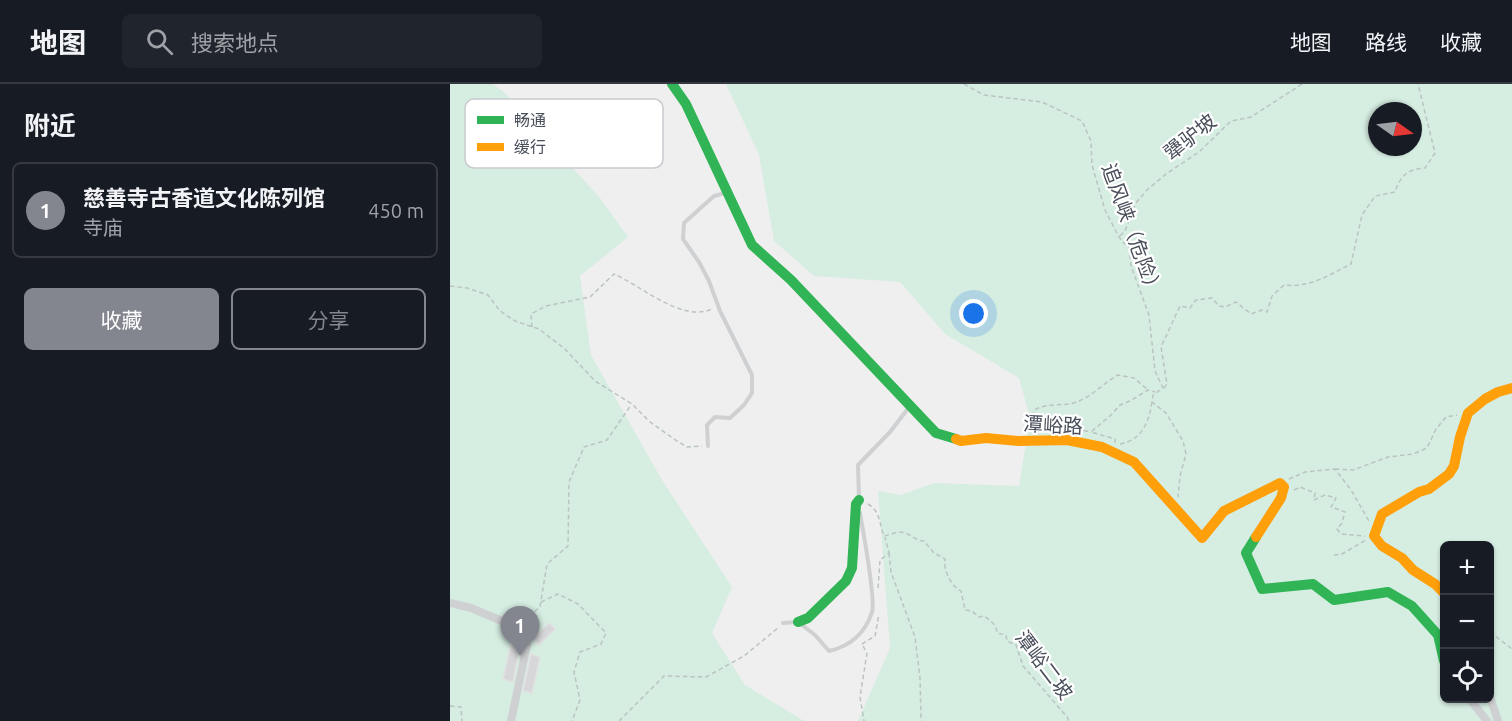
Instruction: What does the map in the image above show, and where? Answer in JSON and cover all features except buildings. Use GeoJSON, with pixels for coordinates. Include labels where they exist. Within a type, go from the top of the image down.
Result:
{"type":"FeatureCollection","features":[{"type":"Feature","properties":{"kind":"street","name":"潭峪路"},"geometry":{"type":"LineString","coordinates":[[672,84],[686,104],[752,245],[791,280],[936,433],[961,441],[986,438],[1028,441],[1067,440],[1102,447],[1134,462],[1202,538],[1224,512],[1281,487]]}},
{"type":"Feature","properties":{"kind":"street"},"geometry":{"type":"LineString","coordinates":[[1440,589],[1413,570],[1402,558],[1382,546],[1374,536],[1375,529],[1382,514],[1419,492],[1429,489],[1449,474],[1454,466],[1468,413],[1485,399],[1512,388]]}},
{"type":"Feature","properties":{"kind":"street"},"geometry":{"type":"LineString","coordinates":[[1281,487],[1281,498],[1246,553],[1262,589],[1313,584],[1334,600],[1388,592],[1412,606],[1438,634],[1441,649]]}},
{"type":"Feature","properties":{"kind":"street"},"geometry":{"type":"LineString","coordinates":[[798,622],[808,618],[846,581],[852,568],[856,504],[859,500]]}},
{"type":"Feature","properties":{"kind":"street"},"geometry":{"type":"LineString","coordinates":[[450,603],[471,608],[516,627],[527,645],[511,721]]}},
{"type":"Feature","properties":{"kind":"street"},"geometry":{"type":"LineString","coordinates":[[1472,703],[1487,721]]}},
{"type":"Feature","properties":{"kind":"street"},"geometry":{"type":"LineString","coordinates":[[1492,703],[1498,721]]}},
{"type":"Feature","properties":{"kind":"lane"},"geometry":{"type":"LineString","coordinates":[[708,446],[707,425],[715,417],[730,418],[744,405],[752,393],[752,375],[718,306],[709,281],[683,238],[684,223],[714,196],[728,192]]}},
{"type":"Feature","properties":{"kind":"lane"},"geometry":{"type":"LineString","coordinates":[[783,623],[798,622],[815,635],[829,651],[846,647],[859,637],[873,610],[859,500],[858,465],[890,432],[910,406]]}},
{"type":"Feature","properties":{"kind":"path","name":"追风峡（危险）"},"geometry":{"type":"LineString","coordinates":[[964,84],[984,95],[1042,102],[1082,121],[1091,141],[1092,165],[1105,210],[1119,237],[1129,249],[1131,266],[1149,315],[1155,371],[1163,388]]}},
{"type":"Feature","properties":{"kind":"path","name":"犟驴坡"},"geometry":{"type":"LineString","coordinates":[[1119,237],[1125,231],[1135,204],[1153,184],[1199,152],[1231,121],[1251,117],[1302,84]]}},
{"type":"Feature","properties":{"kind":"path"},"geometry":{"type":"LineString","coordinates":[[1102,447],[1130,442],[1145,429],[1156,392],[1167,384],[1161,347],[1180,306],[1190,308],[1196,300],[1212,298],[1219,306],[1225,307],[1236,302],[1251,314],[1262,310],[1267,312],[1272,296],[1284,285],[1295,286],[1317,282],[1350,264],[1362,215],[1375,196],[1395,192],[1398,182],[1405,173],[1425,168],[1435,153],[1418,84]]}},
{"type":"Feature","properties":{"kind":"path"},"geometry":{"type":"LineString","coordinates":[[532,327],[531,314],[546,306],[590,297],[614,274],[627,279],[647,294],[679,309],[707,312],[718,306]]}},
{"type":"Feature","properties":{"kind":"path"},"geometry":{"type":"LineString","coordinates":[[450,286],[467,288],[488,295],[500,311],[515,321],[539,329],[565,349],[595,381],[632,404],[650,422],[687,447],[708,446]]}},
{"type":"Feature","properties":{"kind":"path"},"geometry":{"type":"LineString","coordinates":[[1028,441],[1034,410],[1045,404],[1060,405],[1077,402],[1118,375],[1134,378],[1148,390],[1156,392]]}},
{"type":"Feature","properties":{"kind":"path"},"geometry":{"type":"LineString","coordinates":[[1116,445],[1115,438],[1091,432],[1120,405],[1148,390]]}},
{"type":"Feature","properties":{"kind":"path"},"geometry":{"type":"LineString","coordinates":[[1152,402],[1166,413],[1183,441],[1186,454],[1175,510]]}},
{"type":"Feature","properties":{"kind":"path"},"geometry":{"type":"LineString","coordinates":[[516,627],[540,607],[547,564],[568,546],[569,482],[584,447],[607,440],[632,404]]}},
{"type":"Feature","properties":{"kind":"path"},"geometry":{"type":"LineString","coordinates":[[1281,487],[1305,472],[1353,470],[1388,457],[1413,454],[1427,448],[1436,429],[1446,417],[1468,413]]}},
{"type":"Feature","properties":{"kind":"path"},"geometry":{"type":"LineString","coordinates":[[1335,469],[1368,518],[1374,536]]}},
{"type":"Feature","properties":{"kind":"path"},"geometry":{"type":"LineString","coordinates":[[1281,487],[1292,491],[1300,488],[1315,493],[1314,500],[1325,495],[1336,498],[1331,507],[1345,512],[1337,530],[1341,534],[1374,536]]}},
{"type":"Feature","properties":{"kind":"path","name":"潭峪二坡"},"geometry":{"type":"LineString","coordinates":[[859,500],[872,505],[880,518],[885,536],[899,532],[905,533],[917,541],[924,541],[934,553],[945,559],[944,566],[953,587],[961,591],[965,610],[990,620],[997,628],[997,633],[1006,635],[1008,641],[1016,645],[1023,666],[1056,702],[1068,721]]}},
{"type":"Feature","properties":{"kind":"path"},"geometry":{"type":"LineString","coordinates":[[1334,555],[1342,554],[1374,536]]}},
{"type":"Feature","properties":{"kind":"path"},"geometry":{"type":"LineString","coordinates":[[888,553],[891,572],[915,637],[920,678],[921,721]]}},
{"type":"Feature","properties":{"kind":"path"},"geometry":{"type":"LineString","coordinates":[[540,603],[558,594],[578,604],[606,633],[601,644],[580,652],[574,672],[580,700],[572,721]]}},
{"type":"Feature","properties":{"kind":"path"},"geometry":{"type":"LineString","coordinates":[[619,721],[664,676],[706,677],[744,656],[783,623]]}},
{"type":"Feature","properties":{"kind":"path"},"geometry":{"type":"LineString","coordinates":[[1494,635],[1512,650]]}},
{"type":"Feature","properties":{"kind":"path"},"geometry":{"type":"LineString","coordinates":[[859,637],[867,653],[860,697],[864,721]]}},
{"type":"Feature","properties":{"kind":"path"},"geometry":{"type":"LineString","coordinates":[[450,706],[460,707],[462,721]]}},
{"type":"Feature","properties":{"kind":"green space"},"geometry":{"type":"Polygon","coordinates":[[[450,84],[493,84],[510,99],[465,99],[465,168],[573,168],[600,198],[628,237],[580,276],[591,355],[662,480],[732,587],[712,633],[745,685],[804,721],[450,721],[450,84]]]}},
{"type":"Feature","properties":{"kind":"green space"},"geometry":{"type":"Polygon","coordinates":[[[726,84],[1512,84],[1512,721],[858,721],[890,648],[878,491],[901,495],[934,483],[1019,486],[1030,418],[1019,378],[945,334],[900,282],[814,276],[774,241],[759,155],[726,84]]]}},
{"type":"Feature","properties":{"kind":"traffic: fast"},"geometry":{"type":"LineString","coordinates":[[672,84],[686,104],[752,245],[791,280],[936,433],[956,439]]}},
{"type":"Feature","properties":{"kind":"traffic: fast"},"geometry":{"type":"LineString","coordinates":[[798,622],[808,618],[846,581],[852,568],[856,504],[859,500]]}},
{"type":"Feature","properties":{"kind":"traffic: fast"},"geometry":{"type":"LineString","coordinates":[[1256,537],[1246,553],[1262,589],[1313,584],[1334,600],[1388,592],[1412,606],[1438,635],[1441,649]]}},
{"type":"Feature","properties":{"kind":"traffic: slow"},"geometry":{"type":"LineString","coordinates":[[1440,589],[1413,570],[1402,558],[1382,546],[1374,536],[1382,514],[1419,492],[1429,489],[1449,474],[1454,466],[1468,413],[1485,399],[1512,388]]}},
{"type":"Feature","properties":{"kind":"traffic: slow"},"geometry":{"type":"LineString","coordinates":[[956,439],[961,441],[986,438],[1019,441],[1067,440],[1102,447],[1134,462],[1202,538],[1224,511],[1280,483],[1284,487],[1281,498],[1256,537]]}},
{"type":"Feature","properties":{"kind":"place","name":"慈善寺古香道文化陈列馆"},"geometry":{"type":"Point","coordinates":[520,656]}}]}
